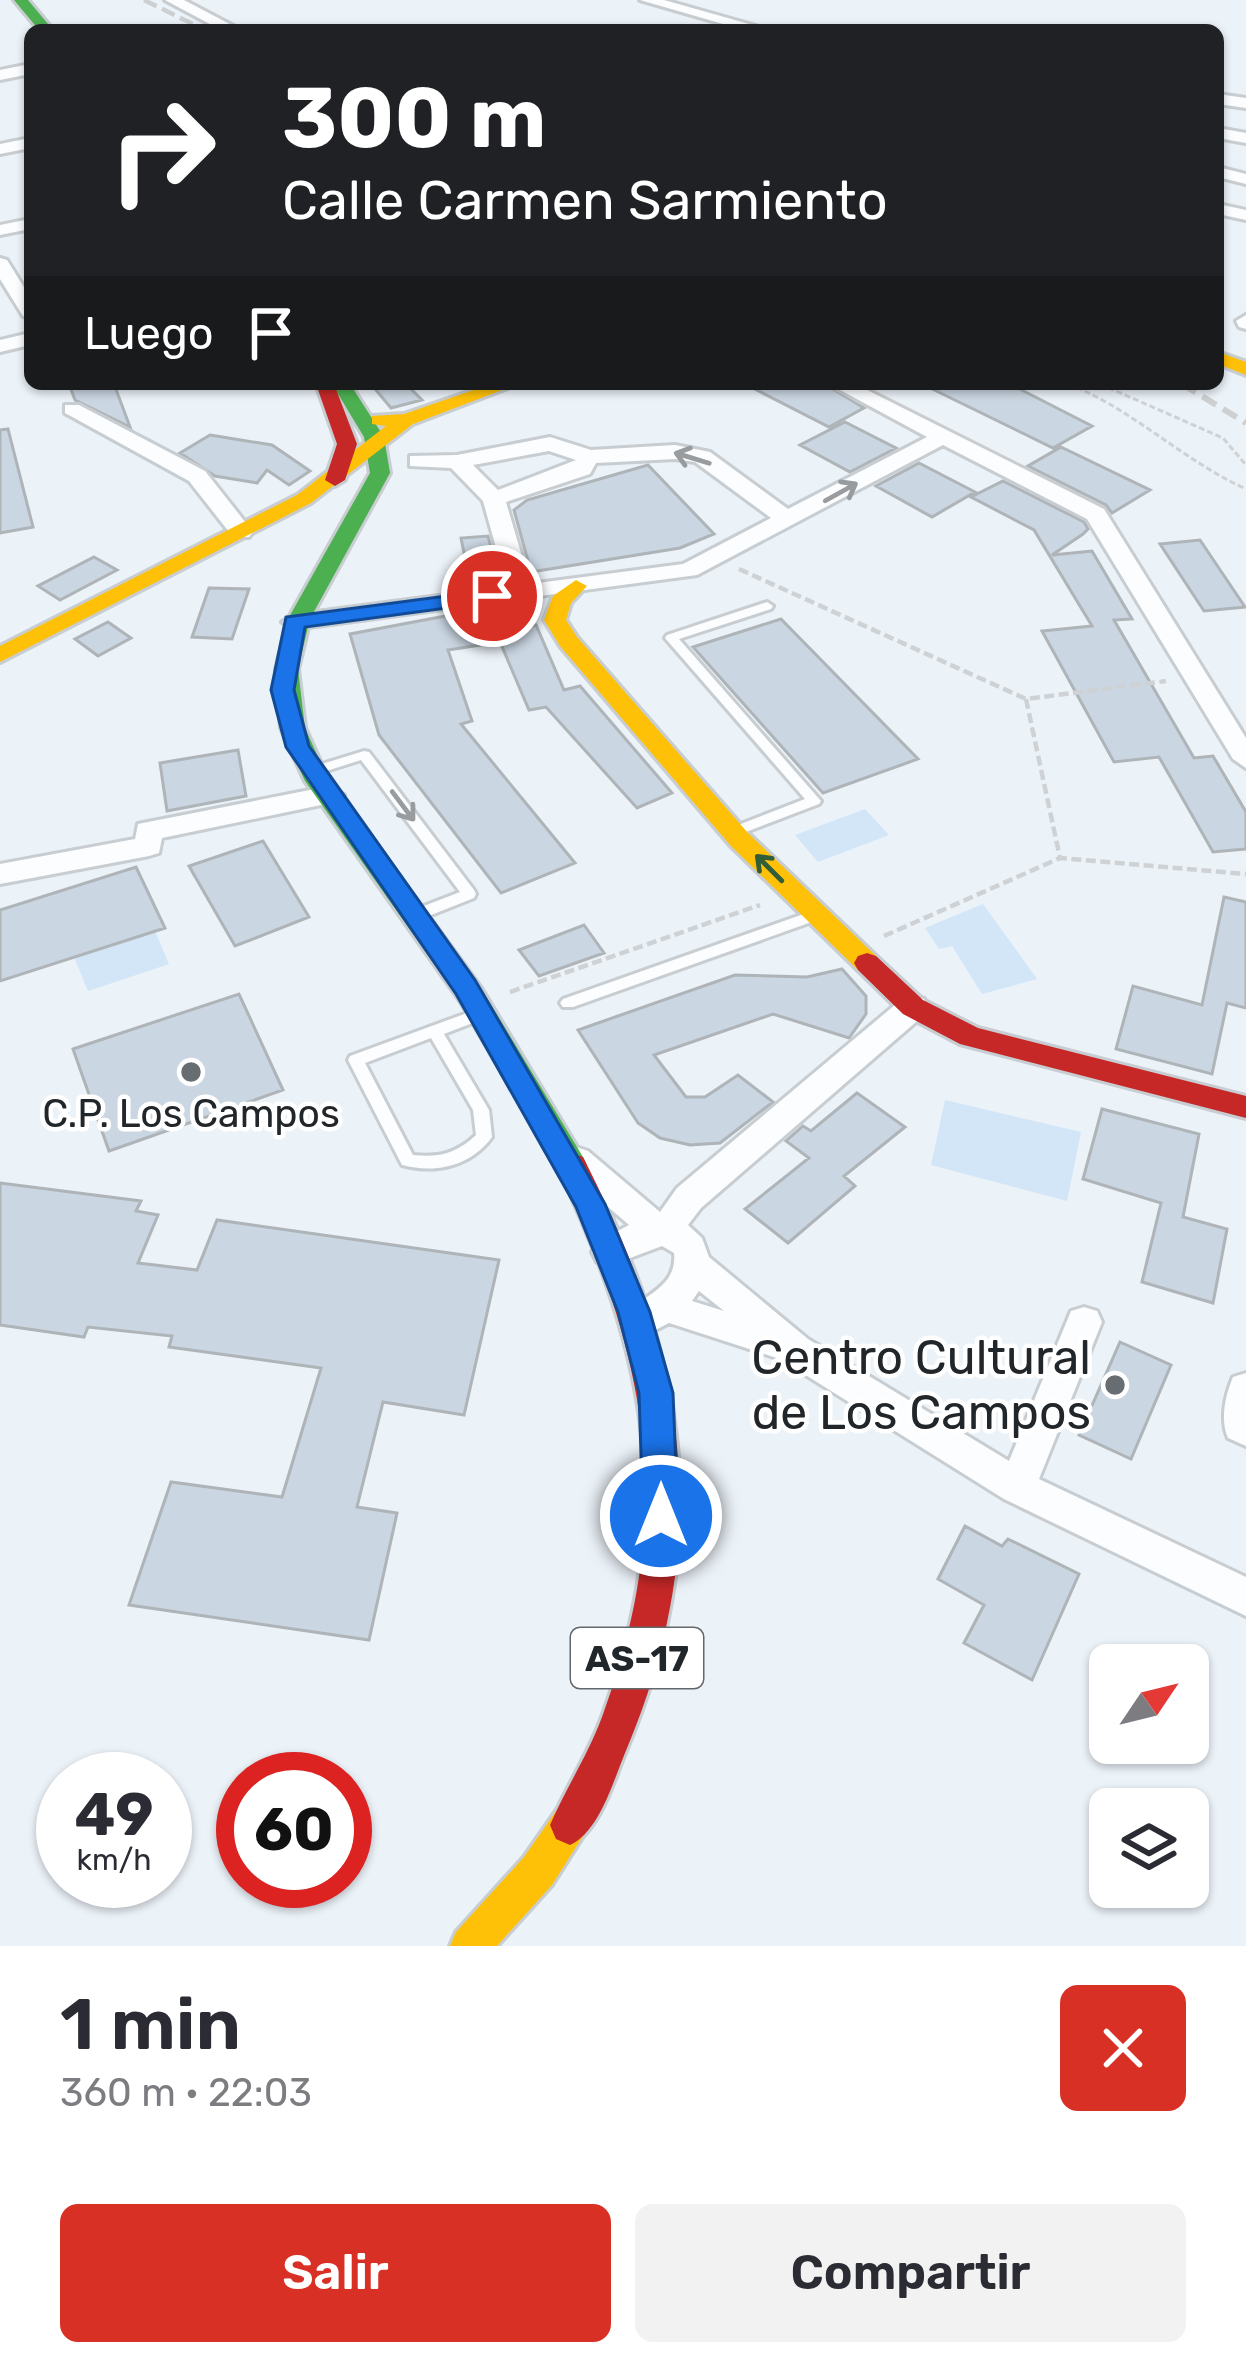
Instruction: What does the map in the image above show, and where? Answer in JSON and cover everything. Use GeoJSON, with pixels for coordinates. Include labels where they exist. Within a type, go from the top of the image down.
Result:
{"type":"FeatureCollection","features":[{"type":"Feature","properties":{"kind":"main road"},"geometry":{"type":"LineString","coordinates":[[21,0],[41,24]]}},
{"type":"Feature","properties":{"kind":"main road"},"geometry":{"type":"LineString","coordinates":[[327,390],[347,444],[335,480]]}},
{"type":"Feature","properties":{"kind":"main road"},"geometry":{"type":"LineString","coordinates":[[345,390],[377,444]]}},
{"type":"Feature","properties":{"kind":"main road"},"geometry":{"type":"LineString","coordinates":[[360,410],[388,423],[492,390]]}},
{"type":"Feature","properties":{"kind":"main road"},"geometry":{"type":"LineString","coordinates":[[0,656],[304,499],[335,480],[406,420]]}},
{"type":"Feature","properties":{"kind":"main road","name":"AS-17"},"geometry":{"type":"LineString","coordinates":[[377,444],[380,476],[294,622],[283,690],[298,747],[478,1009],[560,1148],[609,1252],[653,1316],[662,1474],[659,1558],[642,1642],[594,1784],[559,1844],[470,1946]]}},
{"type":"Feature","properties":{"kind":"main road"},"geometry":{"type":"LineString","coordinates":[[335,480],[368,481],[373,491]]}},
{"type":"Feature","properties":{"kind":"main road"},"geometry":{"type":"LineString","coordinates":[[304,499],[339,505],[354,523]]}},
{"type":"Feature","properties":{"kind":"main road"},"geometry":{"type":"LineString","coordinates":[[576,586],[561,601],[555,620],[568,640],[733,832],[914,1007],[970,1037],[1246,1107]]}},
{"type":"Feature","properties":{"kind":"street"},"geometry":{"type":"LineString","coordinates":[[172,0],[221,24]]}},
{"type":"Feature","properties":{"kind":"street"},"geometry":{"type":"LineString","coordinates":[[647,0],[739,24]]}},
{"type":"Feature","properties":{"kind":"street"},"geometry":{"type":"LineString","coordinates":[[0,264],[24,302]]}},
{"type":"Feature","properties":{"kind":"street"},"geometry":{"type":"LineString","coordinates":[[851,390],[1096,514],[1246,759]]}},
{"type":"Feature","properties":{"kind":"street"},"geometry":{"type":"LineString","coordinates":[[72,409],[197,476],[241,532]]}},
{"type":"Feature","properties":{"kind":"street"},"geometry":{"type":"LineString","coordinates":[[294,622],[689,570],[790,521],[941,437]]}},
{"type":"Feature","properties":{"kind":"street"},"geometry":{"type":"LineString","coordinates":[[418,461],[458,462],[550,444],[589,457],[675,452],[702,457],[790,521]]}},
{"type":"Feature","properties":{"kind":"street"},"geometry":{"type":"LineString","coordinates":[[494,499],[581,470],[589,457]]}},
{"type":"Feature","properties":{"kind":"street"},"geometry":{"type":"LineString","coordinates":[[458,462],[494,499],[520,593]]}},
{"type":"Feature","properties":{"kind":"street"},"geometry":{"type":"LineString","coordinates":[[0,874],[149,847],[148,831],[330,796]]}},
{"type":"Feature","properties":{"kind":"street"},"geometry":{"type":"LineString","coordinates":[[795,1350],[653,1316],[674,1241],[713,1179],[914,1007]]}},
{"type":"Feature","properties":{"kind":"street"},"geometry":{"type":"LineString","coordinates":[[560,1148],[674,1241],[795,1350],[1017,1486],[1246,1598]]}},
{"type":"Feature","properties":{"kind":"street"},"geometry":{"type":"LineString","coordinates":[[609,1252],[641,1232],[674,1241]]}},
{"type":"Feature","properties":{"kind":"street"},"geometry":{"type":"LineString","coordinates":[[1017,1486],[1084,1322]]}},
{"type":"Feature","properties":{"kind":"street"},"geometry":{"type":"LineString","coordinates":[[1246,1389],[1241,1426],[1246,1429]]}},
{"type":"Feature","properties":{"kind":"lane"},"geometry":{"type":"LineString","coordinates":[[733,832],[814,801],[671,638],[767,606]]}},
{"type":"Feature","properties":{"kind":"lane"},"geometry":{"type":"LineString","coordinates":[[314,771],[364,755],[469,894],[416,915]]}},
{"type":"Feature","properties":{"kind":"lane"},"geometry":{"type":"LineString","coordinates":[[568,1004],[815,915]]}},
{"type":"Feature","properties":{"kind":"lane"},"geometry":{"type":"LineString","coordinates":[[435,1031],[482,1110],[484,1137],[472,1151],[425,1165],[408,1160],[356,1060],[435,1031],[478,1009]]}},
{"type":"Feature","properties":{"kind":"path"},"geometry":{"type":"LineString","coordinates":[[1083,390],[1104,398],[1196,466],[1246,489]]}},
{"type":"Feature","properties":{"kind":"path"},"geometry":{"type":"LineString","coordinates":[[1114,390],[1223,438],[1246,465]]}},
{"type":"Feature","properties":{"kind":"path"},"geometry":{"type":"LineString","coordinates":[[721,557],[1026,699],[1196,677]]}},
{"type":"Feature","properties":{"kind":"path"},"geometry":{"type":"LineString","coordinates":[[1026,699],[1060,858]]}},
{"type":"Feature","properties":{"kind":"path"},"geometry":{"type":"LineString","coordinates":[[851,950],[1060,858],[1246,874]]}},
{"type":"Feature","properties":{"kind":"path"},"geometry":{"type":"LineString","coordinates":[[478,1009],[794,893]]}},
{"type":"Feature","properties":{"kind":"shaded area"},"geometry":{"type":"Polygon","coordinates":[[[865,809],[889,835],[818,862],[795,835],[865,809]]]}},
{"type":"Feature","properties":{"kind":"shaded area"},"geometry":{"type":"Polygon","coordinates":[[[983,904],[1037,979],[982,994],[952,946],[939,949],[925,928],[983,904]]]}},
{"type":"Feature","properties":{"kind":"shaded area"},"geometry":{"type":"Polygon","coordinates":[[[155,931],[169,964],[88,991],[74,957],[155,931]]]}},
{"type":"Feature","properties":{"kind":"shaded area"},"geometry":{"type":"Polygon","coordinates":[[[945,1100],[1081,1132],[1067,1201],[931,1165],[945,1100]]]}},
{"type":"Feature","properties":{"kind":"building"},"geometry":{"type":"Polygon","coordinates":[[[71,390],[116,390],[130,427],[75,400],[71,390]]]}},
{"type":"Feature","properties":{"kind":"building"},"geometry":{"type":"Polygon","coordinates":[[[376,390],[412,390],[422,400],[391,408],[376,390]]]}},
{"type":"Feature","properties":{"kind":"building"},"geometry":{"type":"Polygon","coordinates":[[[757,390],[835,390],[864,408],[829,427],[757,390]]]}},
{"type":"Feature","properties":{"kind":"building"},"geometry":{"type":"Polygon","coordinates":[[[934,390],[1022,390],[1092,426],[1053,448],[934,390]]]}},
{"type":"Feature","properties":{"kind":"building"},"geometry":{"type":"Polygon","coordinates":[[[845,422],[896,448],[850,472],[800,445],[845,422]]]}},
{"type":"Feature","properties":{"kind":"building"},"geometry":{"type":"Polygon","coordinates":[[[8,429],[33,527],[0,533],[0,430],[8,429]]]}},
{"type":"Feature","properties":{"kind":"building"},"geometry":{"type":"Polygon","coordinates":[[[210,435],[272,445],[310,471],[289,485],[267,470],[257,483],[215,476],[180,453],[210,435]]]}},
{"type":"Feature","properties":{"kind":"building"},"geometry":{"type":"Polygon","coordinates":[[[1061,447],[1150,490],[1112,513],[1106,505],[1028,466],[1061,447]]]}},
{"type":"Feature","properties":{"kind":"building"},"geometry":{"type":"Polygon","coordinates":[[[919,463],[975,492],[932,517],[876,486],[919,463]]]}},
{"type":"Feature","properties":{"kind":"building"},"geometry":{"type":"Polygon","coordinates":[[[648,465],[714,534],[680,548],[531,572],[514,510],[527,500],[648,465]]]}},
{"type":"Feature","properties":{"kind":"building"},"geometry":{"type":"Polygon","coordinates":[[[1003,481],[1084,522],[1088,529],[1052,555],[1092,551],[1132,619],[1114,620],[1194,758],[1213,756],[1246,812],[1246,849],[1213,852],[1159,757],[1114,762],[1042,631],[1092,626],[1034,530],[971,497],[1003,481]]]}},
{"type":"Feature","properties":{"kind":"building"},"geometry":{"type":"Polygon","coordinates":[[[488,536],[500,583],[471,587],[461,538],[488,536]]]}},
{"type":"Feature","properties":{"kind":"building"},"geometry":{"type":"Polygon","coordinates":[[[1200,540],[1245,607],[1204,611],[1160,544],[1200,540]]]}},
{"type":"Feature","properties":{"kind":"building"},"geometry":{"type":"Polygon","coordinates":[[[94,557],[117,570],[60,600],[38,586],[94,557]]]}},
{"type":"Feature","properties":{"kind":"building"},"geometry":{"type":"Polygon","coordinates":[[[209,588],[249,589],[232,639],[192,637],[209,588]]]}},
{"type":"Feature","properties":{"kind":"building"},"geometry":{"type":"Polygon","coordinates":[[[504,605],[507,619],[521,616],[525,627],[536,625],[564,690],[580,686],[672,793],[637,808],[546,707],[529,710],[500,642],[448,650],[472,721],[461,724],[575,863],[501,893],[379,735],[350,634],[504,605]]]}},
{"type":"Feature","properties":{"kind":"building"},"geometry":{"type":"Polygon","coordinates":[[[781,619],[918,759],[823,793],[693,647],[781,619]]]}},
{"type":"Feature","properties":{"kind":"building"},"geometry":{"type":"Polygon","coordinates":[[[108,622],[131,638],[98,656],[75,639],[108,622]]]}},
{"type":"Feature","properties":{"kind":"building"},"geometry":{"type":"Polygon","coordinates":[[[238,750],[246,796],[167,811],[160,763],[238,750]]]}},
{"type":"Feature","properties":{"kind":"building"},"geometry":{"type":"Polygon","coordinates":[[[263,841],[309,917],[235,946],[189,866],[263,841]]]}},
{"type":"Feature","properties":{"kind":"building"},"geometry":{"type":"Polygon","coordinates":[[[136,867],[165,928],[0,981],[0,910],[136,867]]]}},
{"type":"Feature","properties":{"kind":"building"},"geometry":{"type":"Polygon","coordinates":[[[1224,897],[1246,902],[1246,1008],[1227,1003],[1212,1074],[1116,1049],[1133,986],[1202,1005],[1224,897]]]}},
{"type":"Feature","properties":{"kind":"building"},"geometry":{"type":"Polygon","coordinates":[[[584,925],[604,953],[539,976],[519,950],[584,925]]]}},
{"type":"Feature","properties":{"kind":"building"},"geometry":{"type":"Polygon","coordinates":[[[842,969],[866,996],[866,1014],[849,1038],[773,1014],[654,1055],[686,1097],[705,1097],[738,1075],[773,1102],[720,1143],[690,1145],[660,1138],[638,1123],[578,1030],[735,975],[807,977],[842,969]]]}},
{"type":"Feature","properties":{"kind":"building"},"geometry":{"type":"Polygon","coordinates":[[[239,994],[283,1090],[109,1151],[73,1049],[239,994]]]}},
{"type":"Feature","properties":{"kind":"building"},"geometry":{"type":"Polygon","coordinates":[[[857,1093],[905,1127],[844,1176],[855,1186],[788,1243],[745,1209],[809,1158],[786,1141],[803,1126],[811,1131],[857,1093]]]}},
{"type":"Feature","properties":{"kind":"building"},"geometry":{"type":"Polygon","coordinates":[[[1102,1109],[1199,1134],[1183,1217],[1227,1229],[1213,1303],[1142,1282],[1161,1203],[1083,1179],[1102,1109]]]}},
{"type":"Feature","properties":{"kind":"building"},"geometry":{"type":"Polygon","coordinates":[[[0,1183],[141,1201],[136,1211],[158,1215],[138,1263],[197,1270],[217,1220],[499,1260],[464,1415],[383,1402],[357,1507],[397,1513],[369,1640],[129,1605],[171,1482],[282,1497],[321,1368],[169,1347],[172,1336],[88,1327],[84,1337],[0,1325],[0,1183]]]}},
{"type":"Feature","properties":{"kind":"building"},"geometry":{"type":"Polygon","coordinates":[[[1120,1342],[1171,1365],[1131,1459],[1079,1435],[1120,1342]]]}},
{"type":"Feature","properties":{"kind":"building"},"geometry":{"type":"Polygon","coordinates":[[[965,1526],[1002,1546],[1008,1539],[1079,1574],[1032,1680],[964,1643],[984,1605],[938,1579],[965,1526]]]}},
{"type":"Feature","properties":{"kind":"railway"},"geometry":{"type":"LineString","coordinates":[[144,0],[193,24]]}},
{"type":"Feature","properties":{"kind":"railway"},"geometry":{"type":"LineString","coordinates":[[1192,390],[1246,423]]}},
{"type":"Feature","properties":{"kind":"traffic: fast"},"geometry":{"type":"LineString","coordinates":[[21,0],[41,24]]}},
{"type":"Feature","properties":{"kind":"traffic: fast"},"geometry":{"type":"LineString","coordinates":[[345,390],[374,437],[380,473],[299,619],[287,669],[293,728],[317,781],[471,995],[572,1165]]}},
{"type":"Feature","properties":{"kind":"traffic: slow"},"geometry":{"type":"LineString","coordinates":[[1224,360],[1246,369]]}},
{"type":"Feature","properties":{"kind":"traffic: slow"},"geometry":{"type":"LineString","coordinates":[[379,420],[406,420],[492,390]]}},
{"type":"Feature","properties":{"kind":"traffic: slow"},"geometry":{"type":"LineString","coordinates":[[0,655],[304,499],[406,420]]}},
{"type":"Feature","properties":{"kind":"traffic: slow"},"geometry":{"type":"LineString","coordinates":[[576,586],[561,601],[555,620],[568,641],[739,839],[867,963]]}},
{"type":"Feature","properties":{"kind":"traffic: slow"},"geometry":{"type":"LineString","coordinates":[[470,1946],[538,1871],[570,1825]]}},
{"type":"Feature","properties":{"kind":"traffic: jam"},"geometry":{"type":"LineString","coordinates":[[327,390],[347,444],[335,480]]}},
{"type":"Feature","properties":{"kind":"traffic: jam"},"geometry":{"type":"LineString","coordinates":[[867,963],[913,1007],[970,1037],[1246,1107]]}},
{"type":"Feature","properties":{"kind":"traffic: jam"},"geometry":{"type":"LineString","coordinates":[[570,1825],[596,1776],[637,1670],[651,1615],[664,1501],[662,1444],[649,1360],[621,1274],[572,1165]]}},
{"type":"Feature","properties":{"kind":"place","name":"C.P. Los Campos"},"geometry":{"type":"Point","coordinates":[191,1072]}},
{"type":"Feature","properties":{"kind":"place","name":"Centro Cultural de Los Campos"},"geometry":{"type":"Point","coordinates":[1115,1385]}},
{"type":"Feature","properties":{"kind":"route"},"geometry":{"type":"LineString","coordinates":[[492,596],[294,622],[283,690],[298,747],[465,987],[590,1204],[634,1312],[656,1393],[661,1516]]}}]}
